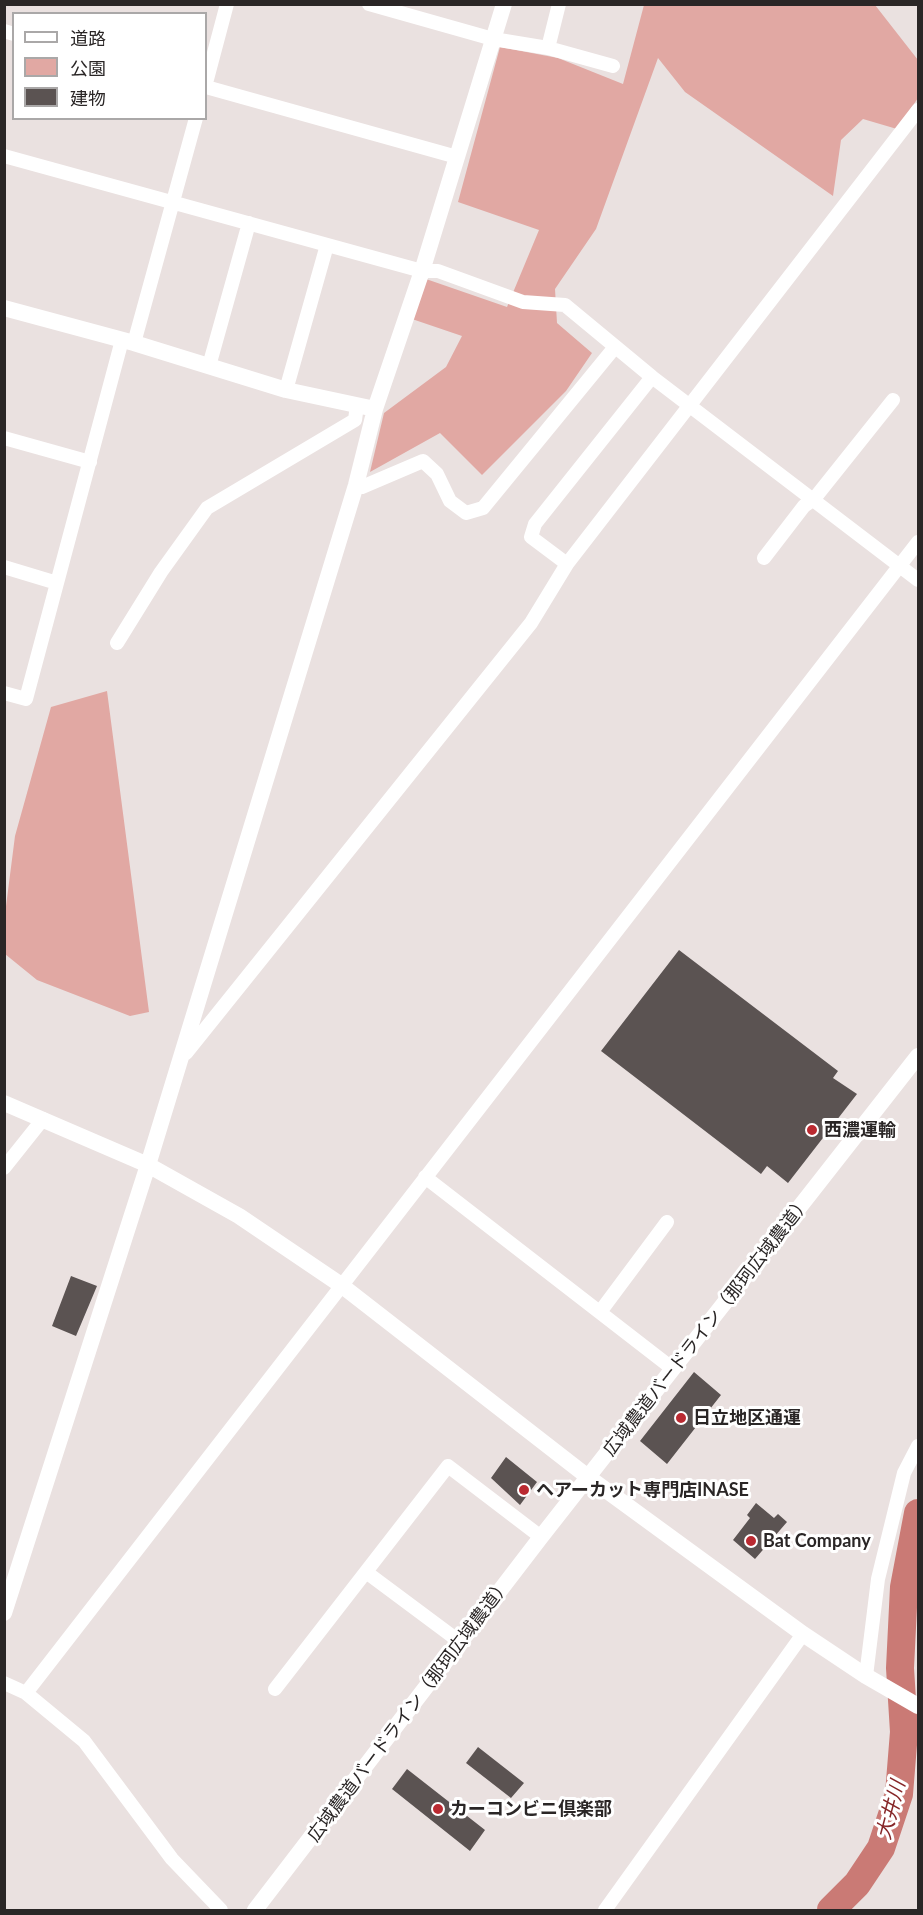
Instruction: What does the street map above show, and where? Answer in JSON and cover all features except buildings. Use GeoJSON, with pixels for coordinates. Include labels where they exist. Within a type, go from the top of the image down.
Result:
{"type":"FeatureCollection","features":[{"type":"Feature","properties":{"kind":"street"},"geometry":{"type":"LineString","coordinates":[[207,81],[227,4]]}},
{"type":"Feature","properties":{"kind":"street"},"geometry":{"type":"LineString","coordinates":[[369,4],[412,10],[493,39],[548,48],[613,66]]}},
{"type":"Feature","properties":{"kind":"street"},"geometry":{"type":"LineString","coordinates":[[4,1613],[148,1165],[356,485],[375,409],[422,271],[504,4]]}},
{"type":"Feature","properties":{"kind":"street"},"geometry":{"type":"LineString","coordinates":[[548,48],[559,4]]}},
{"type":"Feature","properties":{"kind":"street"},"geometry":{"type":"LineString","coordinates":[[207,85],[457,158]]}},
{"type":"Feature","properties":{"kind":"street"},"geometry":{"type":"LineString","coordinates":[[178,1068],[191,1045],[531,623],[567,564],[918,111]]}},
{"type":"Feature","properties":{"kind":"street"},"geometry":{"type":"LineString","coordinates":[[4,693],[26,699],[90,462],[173,202],[195,120]]}},
{"type":"Feature","properties":{"kind":"street"},"geometry":{"type":"LineString","coordinates":[[4,156],[422,271],[438,271],[523,302],[565,305],[689,406],[918,580]]}},
{"type":"Feature","properties":{"kind":"street"},"geometry":{"type":"LineString","coordinates":[[209,366],[249,223]]}},
{"type":"Feature","properties":{"kind":"street"},"geometry":{"type":"LineString","coordinates":[[286,390],[327,245]]}},
{"type":"Feature","properties":{"kind":"street"},"geometry":{"type":"LineString","coordinates":[[4,309],[128,342],[286,390],[375,409]]}},
{"type":"Feature","properties":{"kind":"street"},"geometry":{"type":"LineString","coordinates":[[356,485],[362,487],[423,461],[437,474],[450,501],[466,513],[483,508],[615,347]]}},
{"type":"Feature","properties":{"kind":"street"},"geometry":{"type":"LineString","coordinates":[[567,564],[531,537],[535,524],[652,377]]}},
{"type":"Feature","properties":{"kind":"street"},"geometry":{"type":"LineString","coordinates":[[764,558],[804,506],[814,499],[893,400]]}},
{"type":"Feature","properties":{"kind":"street"},"geometry":{"type":"LineString","coordinates":[[117,643],[161,572],[207,508],[355,420],[357,405]]}},
{"type":"Feature","properties":{"kind":"street"},"geometry":{"type":"LineString","coordinates":[[4,438],[90,462]]}},
{"type":"Feature","properties":{"kind":"street"},"geometry":{"type":"LineString","coordinates":[[26,1693],[918,542]]}},
{"type":"Feature","properties":{"kind":"street"},"geometry":{"type":"LineString","coordinates":[[4,567],[57,583]]}},
{"type":"Feature","properties":{"kind":"street","name":"広域農道バードライン（那珂広域農道）"},"geometry":{"type":"LineString","coordinates":[[255,1911],[588,1476],[918,1056]]}},
{"type":"Feature","properties":{"kind":"street"},"geometry":{"type":"LineString","coordinates":[[4,1103],[148,1165],[239,1216],[341,1285],[588,1476],[803,1634],[866,1676],[918,1706]]}},
{"type":"Feature","properties":{"kind":"street"},"geometry":{"type":"LineString","coordinates":[[4,1168],[43,1119]]}},
{"type":"Feature","properties":{"kind":"street"},"geometry":{"type":"LineString","coordinates":[[425,1177],[673,1369]]}},
{"type":"Feature","properties":{"kind":"street"},"geometry":{"type":"LineString","coordinates":[[600,1312],[667,1222]]}},
{"type":"Feature","properties":{"kind":"street"},"geometry":{"type":"LineString","coordinates":[[866,1676],[878,1579],[904,1473],[918,1446]]}},
{"type":"Feature","properties":{"kind":"street"},"geometry":{"type":"LineString","coordinates":[[275,1689],[448,1466],[541,1537]]}},
{"type":"Feature","properties":{"kind":"street"},"geometry":{"type":"LineString","coordinates":[[366,1572],[460,1642]]}},
{"type":"Feature","properties":{"kind":"street"},"geometry":{"type":"LineString","coordinates":[[605,1911],[803,1634]]}},
{"type":"Feature","properties":{"kind":"street"},"geometry":{"type":"LineString","coordinates":[[4,1683],[26,1693],[84,1741],[172,1859],[221,1911]]}},
{"type":"Feature","properties":{"kind":"green space"},"geometry":{"type":"Polygon","coordinates":[[[644,5],[875,5],[918,60],[918,98],[897,129],[863,119],[841,140],[833,196],[685,92],[658,58],[596,229],[555,289],[557,323],[592,353],[566,391],[482,475],[440,433],[370,472],[384,413],[446,367],[462,336],[412,319],[426,279],[507,307],[539,230],[458,202],[500,47],[558,58],[623,84],[644,5]]]}},
{"type":"Feature","properties":{"kind":"green space"},"geometry":{"type":"Polygon","coordinates":[[[107,691],[149,1012],[130,1016],[37,980],[5,954],[5,914],[15,836],[51,707],[107,691]]]}},
{"type":"Feature","properties":{"kind":"waterway","name":"大井川"},"geometry":{"type":"LineString","coordinates":[[831,1910],[857,1884],[881,1848],[899,1794],[904,1732],[900,1668],[904,1587],[918,1513]]}},
{"type":"Feature","properties":{"kind":"place","name":"西濃運輸"},"geometry":{"type":"Point","coordinates":[812,1130]}},
{"type":"Feature","properties":{"kind":"place","name":"日立地区通運"},"geometry":{"type":"Point","coordinates":[681,1418]}},
{"type":"Feature","properties":{"kind":"place","name":"ヘアーカット専門店INASE"},"geometry":{"type":"Point","coordinates":[524,1490]}},
{"type":"Feature","properties":{"kind":"place","name":"Bat Company"},"geometry":{"type":"Point","coordinates":[751,1541]}},
{"type":"Feature","properties":{"kind":"place","name":"カーコンビニ倶楽部"},"geometry":{"type":"Point","coordinates":[438,1809]}}]}
